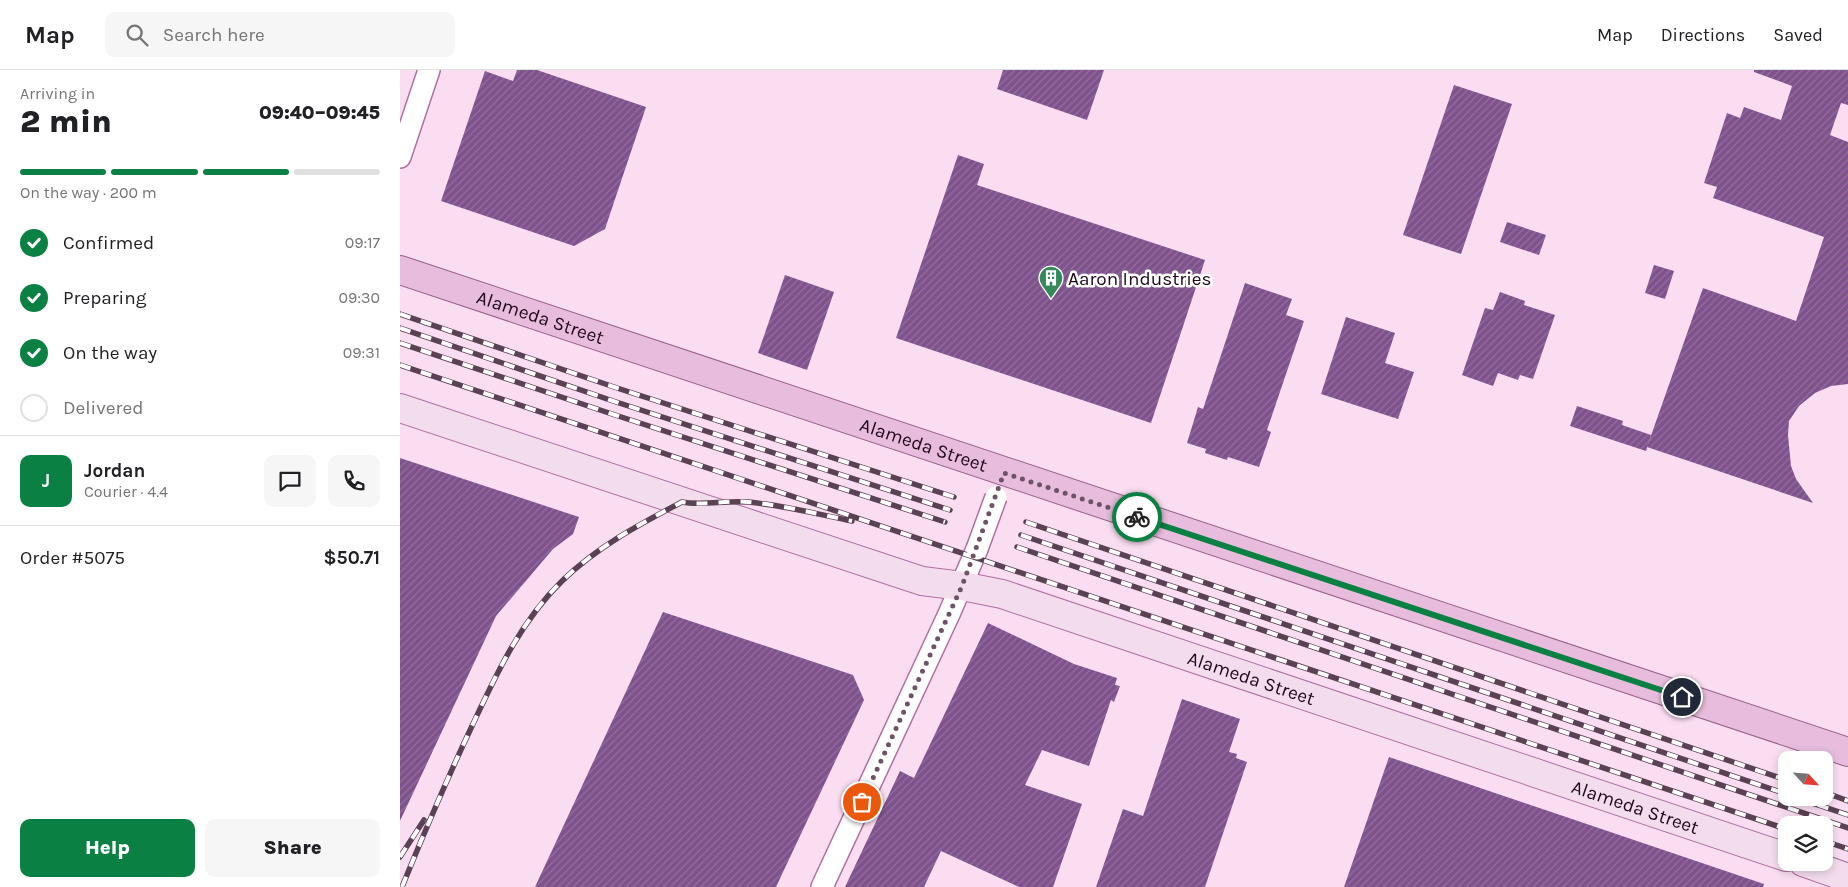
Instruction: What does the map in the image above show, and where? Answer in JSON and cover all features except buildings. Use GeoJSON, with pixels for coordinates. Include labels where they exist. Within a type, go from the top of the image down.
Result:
{"type":"FeatureCollection","features":[{"type":"Feature","properties":{"kind":"main road","name":"Alameda Street"},"geometry":{"type":"LineString","coordinates":[[400,270],[1000,485],[1848,752]]}},
{"type":"Feature","properties":{"kind":"street"},"geometry":{"type":"LineString","coordinates":[[400,157],[429,70]]}},
{"type":"Feature","properties":{"kind":"street","name":"Alameda Street"},"geometry":{"type":"LineString","coordinates":[[400,408],[913,578],[1002,594],[1778,854]]}},
{"type":"Feature","properties":{"kind":"street"},"geometry":{"type":"LineString","coordinates":[[822,887],[962,586],[1000,485]]}},
{"type":"Feature","properties":{"kind":"street"},"geometry":{"type":"LineString","coordinates":[[1828,871],[1848,878]]}},
{"type":"Feature","properties":{"kind":"railway"},"geometry":{"type":"LineString","coordinates":[[400,314],[617,388],[954,497]]}},
{"type":"Feature","properties":{"kind":"railway"},"geometry":{"type":"LineString","coordinates":[[400,328],[613,401],[950,510]]}},
{"type":"Feature","properties":{"kind":"railway"},"geometry":{"type":"LineString","coordinates":[[400,343],[945,522]]}},
{"type":"Feature","properties":{"kind":"railway"},"geometry":{"type":"LineString","coordinates":[[400,365],[1778,826]]}},
{"type":"Feature","properties":{"kind":"railway"},"geometry":{"type":"LineString","coordinates":[[402,887],[454,766],[510,650],[521,631],[547,597],[575,569],[619,537],[682,502],[761,503],[852,521]]}},
{"type":"Feature","properties":{"kind":"railway"},"geometry":{"type":"LineString","coordinates":[[1026,522],[1778,777]]}},
{"type":"Feature","properties":{"kind":"railway"},"geometry":{"type":"LineString","coordinates":[[1021,535],[1778,791]]}},
{"type":"Feature","properties":{"kind":"railway"},"geometry":{"type":"LineString","coordinates":[[1017,547],[1848,828]]}},
{"type":"Feature","properties":{"kind":"railway"},"geometry":{"type":"LineString","coordinates":[[1833,795],[1848,801]]}},
{"type":"Feature","properties":{"kind":"railway"},"geometry":{"type":"LineString","coordinates":[[1821,806],[1848,815]]}},
{"type":"Feature","properties":{"kind":"railway"},"geometry":{"type":"LineString","coordinates":[[400,857],[424,820]]}},
{"type":"Feature","properties":{"kind":"railway"},"geometry":{"type":"LineString","coordinates":[[1833,844],[1848,849]]}},
{"type":"Feature","properties":{"kind":"way so far"},"geometry":{"type":"LineString","coordinates":[[862,802],[962,586],[1004,473],[1137,517]]}},
{"type":"Feature","properties":{"kind":"place","name":"Aaron Industries"},"geometry":{"type":"Point","coordinates":[1051,299]}},
{"type":"Feature","properties":{"kind":"route"},"geometry":{"type":"LineString","coordinates":[[1137,517],[1682,697]]}}]}
